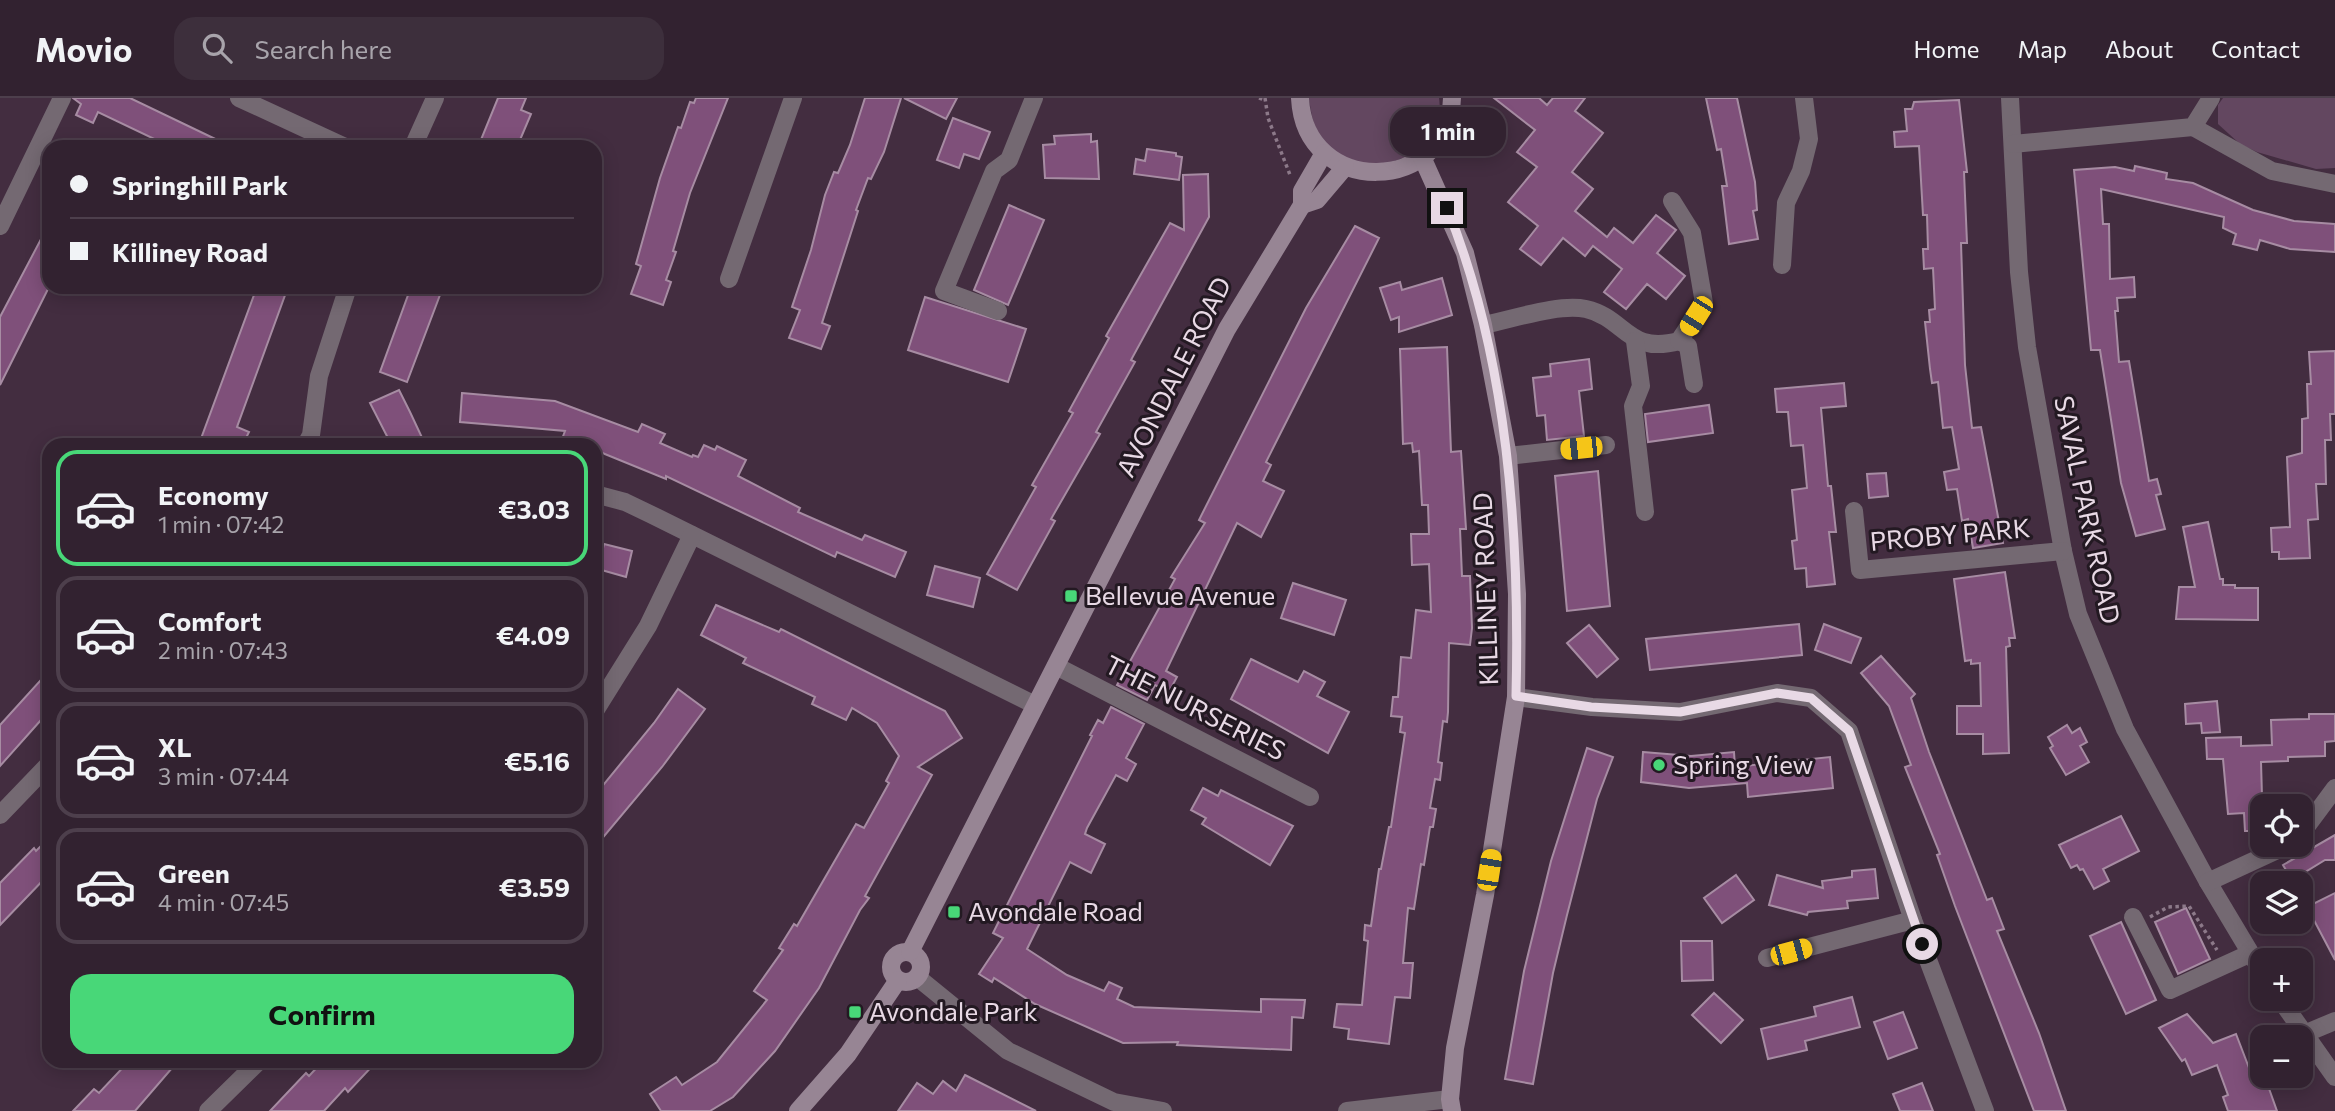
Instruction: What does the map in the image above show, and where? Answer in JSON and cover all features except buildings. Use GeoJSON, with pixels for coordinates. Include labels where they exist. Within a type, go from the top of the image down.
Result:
{"type":"FeatureCollection","features":[{"type":"Feature","properties":{"kind":"street"},"geometry":{"type":"LineString","coordinates":[[0,226],[62,98]]}},
{"type":"Feature","properties":{"kind":"street"},"geometry":{"type":"LineString","coordinates":[[239,98],[330,140]]}},
{"type":"Feature","properties":{"kind":"street"},"geometry":{"type":"LineString","coordinates":[[416,140],[435,98]]}},
{"type":"Feature","properties":{"kind":"street"},"geometry":{"type":"LineString","coordinates":[[729,279],[793,98]]}},
{"type":"Feature","properties":{"kind":"street"},"geometry":{"type":"LineString","coordinates":[[999,311],[944,291],[994,172],[1009,160],[1034,98]]}},
{"type":"Feature","properties":{"kind":"street"},"geometry":{"type":"LineString","coordinates":[[1300,98],[1304,124],[1324,153],[1345,167],[1374,173],[1389,172],[1422,157],[1438,141],[1448,121],[1452,98]]}},
{"type":"Feature","properties":{"kind":"street"},"geometry":{"type":"LineString","coordinates":[[1782,265],[1786,203],[1801,171],[1809,139],[1804,98]]}},
{"type":"Feature","properties":{"kind":"street","name":"SAVAL PARK ROAD"},"geometry":{"type":"LineString","coordinates":[[2010,98],[2019,272],[2027,347],[2063,551],[2078,614],[2125,729],[2249,954]]}},
{"type":"Feature","properties":{"kind":"street"},"geometry":{"type":"LineString","coordinates":[[2193,127],[2211,98]]}},
{"type":"Feature","properties":{"kind":"street"},"geometry":{"type":"LineString","coordinates":[[2013,144],[2193,127],[2272,172],[2335,184]]}},
{"type":"Feature","properties":{"kind":"street","name":"AVONDALE ROAD"},"geometry":{"type":"LineString","coordinates":[[798,1111],[848,1054],[906,980],[892,973],[891,963],[901,953],[910,952],[1227,329],[1302,205],[1302,191],[1324,153]]}},
{"type":"Feature","properties":{"kind":"street","name":"KILLINEY ROAD"},"geometry":{"type":"LineString","coordinates":[[1422,157],[1465,253],[1483,325],[1507,456],[1517,594],[1516,696],[1485,895],[1463,996],[1451,1105]]}},
{"type":"Feature","properties":{"kind":"street","name":"AVONDALE ROAD"},"geometry":{"type":"LineString","coordinates":[[1302,205],[1317,200],[1345,167]]}},
{"type":"Feature","properties":{"kind":"street"},"geometry":{"type":"LineString","coordinates":[[1483,325],[1560,309],[1586,309],[1608,319],[1635,341],[1661,346],[1679,341],[1704,303],[1692,233],[1672,201]]}},
{"type":"Feature","properties":{"kind":"street"},"geometry":{"type":"LineString","coordinates":[[312,438],[319,376],[346,294]]}},
{"type":"Feature","properties":{"kind":"street"},"geometry":{"type":"LineString","coordinates":[[1635,341],[1641,386],[1633,406],[1644,512]]}},
{"type":"Feature","properties":{"kind":"street"},"geometry":{"type":"LineString","coordinates":[[1679,341],[1688,346],[1694,384]]}},
{"type":"Feature","properties":{"kind":"street"},"geometry":{"type":"LineString","coordinates":[[1507,456],[1606,445]]}},
{"type":"Feature","properties":{"kind":"street"},"geometry":{"type":"LineString","coordinates":[[602,496],[625,502],[1035,705]]}},
{"type":"Feature","properties":{"kind":"street","name":"PROBY PARK"},"geometry":{"type":"LineString","coordinates":[[1854,510],[1860,570],[2063,551]]}},
{"type":"Feature","properties":{"kind":"street"},"geometry":{"type":"LineString","coordinates":[[602,700],[648,626],[692,535]]}},
{"type":"Feature","properties":{"kind":"street","name":"THE NURSERIES"},"geometry":{"type":"LineString","coordinates":[[1056,666],[1310,797]]}},
{"type":"Feature","properties":{"kind":"street"},"geometry":{"type":"LineString","coordinates":[[1516,696],[1591,707],[1680,712],[1777,693],[1811,698],[1849,731],[1913,920],[1985,1111]]}},
{"type":"Feature","properties":{"kind":"street"},"geometry":{"type":"LineString","coordinates":[[0,815],[42,771]]}},
{"type":"Feature","properties":{"kind":"street"},"geometry":{"type":"LineString","coordinates":[[2313,818],[2335,788]]}},
{"type":"Feature","properties":{"kind":"street"},"geometry":{"type":"LineString","coordinates":[[2208,883],[2263,857]]}},
{"type":"Feature","properties":{"kind":"street"},"geometry":{"type":"LineString","coordinates":[[1767,958],[1913,920]]}},
{"type":"Feature","properties":{"kind":"street"},"geometry":{"type":"LineString","coordinates":[[2134,921],[2170,990],[2249,954]]}},
{"type":"Feature","properties":{"kind":"street"},"geometry":{"type":"LineString","coordinates":[[910,952],[921,963],[906,980],[1008,1051],[1113,1106],[1163,1111]]}},
{"type":"Feature","properties":{"kind":"street"},"geometry":{"type":"LineString","coordinates":[[2313,1030],[2335,1021]]}},
{"type":"Feature","properties":{"kind":"street"},"geometry":{"type":"LineString","coordinates":[[2313,1046],[2335,1077]]}},
{"type":"Feature","properties":{"kind":"street"},"geometry":{"type":"LineString","coordinates":[[208,1111],[252,1068]]}},
{"type":"Feature","properties":{"kind":"street"},"geometry":{"type":"LineString","coordinates":[[1347,1111],[1451,1105]]}},
{"type":"Feature","properties":{"kind":"path"},"geometry":{"type":"LineString","coordinates":[[1259,98],[1265,99],[1268,118],[1290,175],[1299,180]]}},
{"type":"Feature","properties":{"kind":"path"},"geometry":{"type":"LineString","coordinates":[[2134,921],[2168,907],[2189,906],[2227,964]]}},
{"type":"Feature","properties":{"kind":"shaded area"},"geometry":{"type":"Polygon","coordinates":[[[1309,98],[1439,98],[1438,119],[1430,137],[1417,150],[1400,159],[1380,164],[1360,163],[1341,156],[1321,139],[1312,116],[1309,98]]]}},
{"type":"Feature","properties":{"kind":"shaded area"},"geometry":{"type":"Polygon","coordinates":[[[2223,98],[2335,98],[2335,168],[2316,169],[2257,152],[2240,144],[2218,124],[2218,105],[2223,98]]]}},
{"type":"Feature","properties":{"kind":"place","name":"Bellevue Avenue"},"geometry":{"type":"Point","coordinates":[1071,596]}},
{"type":"Feature","properties":{"kind":"place","name":"Spring View"},"geometry":{"type":"Point","coordinates":[1659,765]}},
{"type":"Feature","properties":{"kind":"place","name":"Avondale Road"},"geometry":{"type":"Point","coordinates":[954,912]}},
{"type":"Feature","properties":{"kind":"place","name":"Avondale Park"},"geometry":{"type":"Point","coordinates":[855,1012]}},
{"type":"Feature","properties":{"kind":"route"},"geometry":{"type":"LineString","coordinates":[[1447,208],[1465,253],[1483,325],[1507,456],[1518,615],[1516,696],[1591,707],[1680,712],[1777,693],[1811,698],[1849,731],[1922,944]]}}]}
